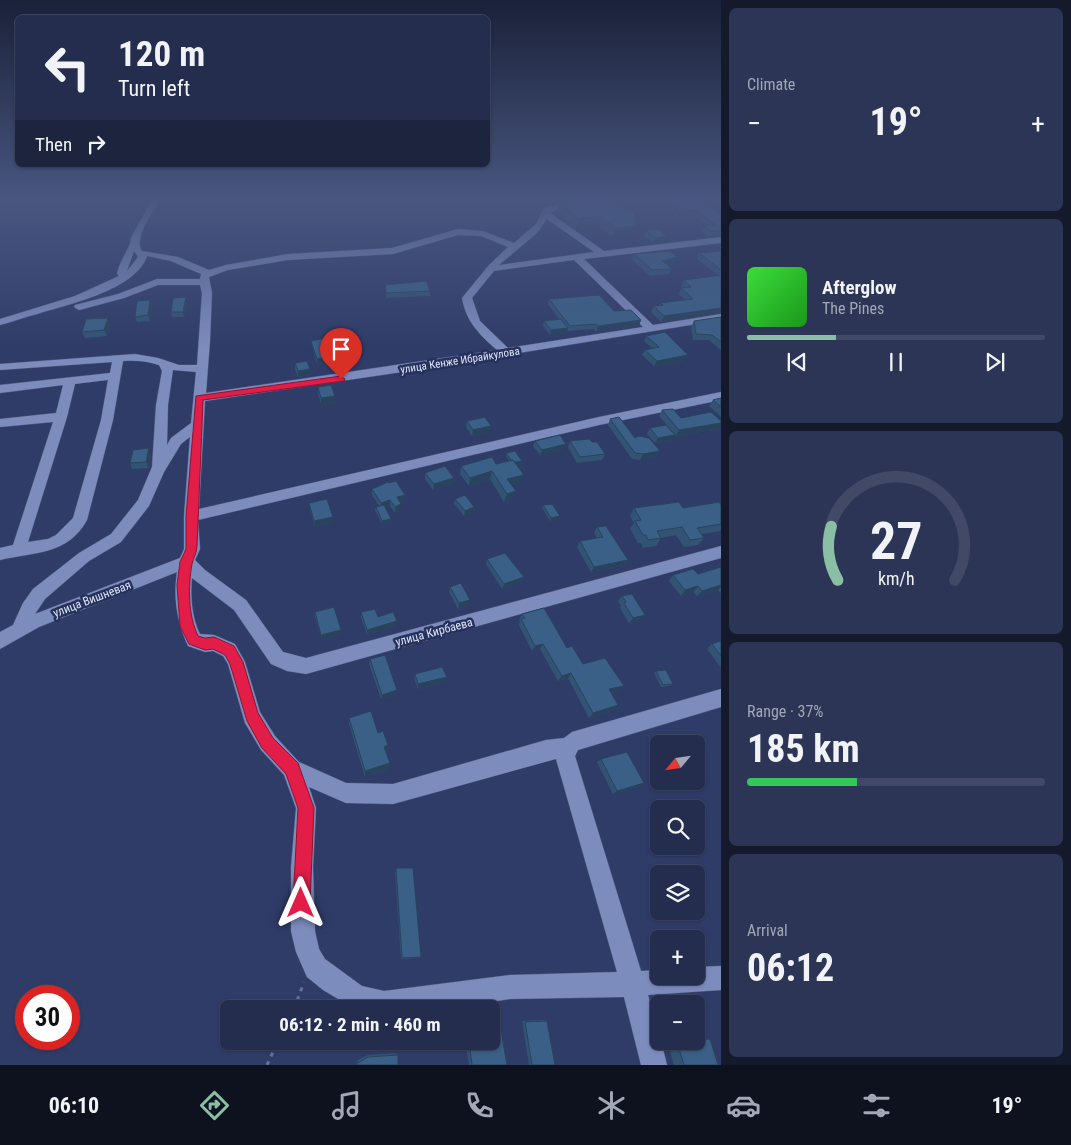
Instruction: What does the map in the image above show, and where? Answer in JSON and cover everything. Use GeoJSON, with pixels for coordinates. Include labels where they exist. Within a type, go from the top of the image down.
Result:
{"type":"FeatureCollection","features":[{"type":"Feature","properties":{"kind":"street"},"geometry":{"type":"LineString","coordinates":[[126,276],[122,274],[122,271],[130,250]]}},
{"type":"Feature","properties":{"kind":"street"},"geometry":{"type":"LineString","coordinates":[[0,322],[90,294],[126,276],[137,266],[143,257],[138,250]]}},
{"type":"Feature","properties":{"kind":"street"},"geometry":{"type":"LineString","coordinates":[[140,250],[192,265],[205,277],[207,293],[191,516],[192,549],[186,562],[183,605],[187,626],[194,640],[205,644],[214,643],[229,650],[236,662],[252,716],[268,743],[292,769],[306,808],[301,903],[303,931],[308,952],[316,968],[326,977],[357,997],[384,1004],[510,987],[633,984],[721,978]]}},
{"type":"Feature","properties":{"kind":"street"},"geometry":{"type":"LineString","coordinates":[[0,326],[112,298],[156,279],[205,277],[226,268],[288,257],[397,250]]}},
{"type":"Feature","properties":{"kind":"street"},"geometry":{"type":"LineString","coordinates":[[506,352],[480,328],[468,313],[467,298],[490,269],[512,250]]}},
{"type":"Feature","properties":{"kind":"street"},"geometry":{"type":"LineString","coordinates":[[596,250],[602,254]]}},
{"type":"Feature","properties":{"kind":"street"},"geometry":{"type":"LineString","coordinates":[[490,269],[639,250]]}},
{"type":"Feature","properties":{"kind":"street"},"geometry":{"type":"LineString","coordinates":[[577,258],[651,329]]}},
{"type":"Feature","properties":{"kind":"street"},"geometry":{"type":"LineString","coordinates":[[137,266],[156,279]]}},
{"type":"Feature","properties":{"kind":"street"},"geometry":{"type":"LineString","coordinates":[[67,302],[112,298]]}},
{"type":"Feature","properties":{"kind":"street"},"geometry":{"type":"LineString","coordinates":[[0,310],[32,311]]}},
{"type":"Feature","properties":{"kind":"street","name":"улица Кенже Ибрайкулова"},"geometry":{"type":"LineString","coordinates":[[199,398],[324,381],[721,317]]}},
{"type":"Feature","properties":{"kind":"street"},"geometry":{"type":"LineString","coordinates":[[0,367],[135,357],[178,368],[202,369]]}},
{"type":"Feature","properties":{"kind":"street"},"geometry":{"type":"LineString","coordinates":[[0,554],[61,541],[71,533],[80,520],[107,420],[118,358]]}},
{"type":"Feature","properties":{"kind":"street"},"geometry":{"type":"LineString","coordinates":[[159,468],[162,405],[168,380],[168,371],[164,363]]}},
{"type":"Feature","properties":{"kind":"street"},"geometry":{"type":"LineString","coordinates":[[0,377],[26,374],[78,373],[96,378]]}},
{"type":"Feature","properties":{"kind":"street"},"geometry":{"type":"LineString","coordinates":[[0,388],[115,376]]}},
{"type":"Feature","properties":{"kind":"street"},"geometry":{"type":"LineString","coordinates":[[22,549],[20,543],[61,417],[70,381]]}},
{"type":"Feature","properties":{"kind":"street"},"geometry":{"type":"LineString","coordinates":[[191,516],[599,421],[721,396]]}},
{"type":"Feature","properties":{"kind":"street"},"geometry":{"type":"LineString","coordinates":[[0,423],[61,417]]}},
{"type":"Feature","properties":{"kind":"street"},"geometry":{"type":"LineString","coordinates":[[19,630],[29,608],[39,594],[84,557],[116,538],[144,502],[159,468],[176,442],[197,425]]}},
{"type":"Feature","properties":{"kind":"street","name":"улица Кирбаева"},"geometry":{"type":"LineString","coordinates":[[186,562],[199,575],[240,605],[277,658],[287,663],[306,666],[721,552]]}},
{"type":"Feature","properties":{"kind":"street","name":"улица Вишневая"},"geometry":{"type":"LineString","coordinates":[[0,641],[32,622],[186,562]]}},
{"type":"Feature","properties":{"kind":"street"},"geometry":{"type":"LineString","coordinates":[[654,1065],[633,984],[565,755],[572,742],[721,698]]}},
{"type":"Feature","properties":{"kind":"street"},"geometry":{"type":"LineString","coordinates":[[292,769],[346,793],[393,794],[546,750],[569,747]]}},
{"type":"Feature","properties":{"kind":"path"},"geometry":{"type":"LineString","coordinates":[[297,1000],[312,961]]}},
{"type":"Feature","properties":{"kind":"path"},"geometry":{"type":"LineString","coordinates":[[267,1065],[274,1050]]}},
{"type":"Feature","properties":{"kind":"building"},"geometry":{"type":"Polygon","coordinates":[[[670,251],[677,257],[663,261],[672,269],[652,270],[634,254],[670,251]]]}},
{"type":"Feature","properties":{"kind":"building"},"geometry":{"type":"Polygon","coordinates":[[[721,251],[721,270],[699,253],[721,251]]]}},
{"type":"Feature","properties":{"kind":"building"},"geometry":{"type":"Polygon","coordinates":[[[721,275],[721,308],[664,316],[654,306],[663,305],[660,303],[693,299],[681,288],[691,287],[684,280],[721,275]]]}},
{"type":"Feature","properties":{"kind":"building"},"geometry":{"type":"Polygon","coordinates":[[[426,281],[430,291],[386,293],[385,285],[426,281]]]}},
{"type":"Feature","properties":{"kind":"building"},"geometry":{"type":"Polygon","coordinates":[[[599,295],[614,311],[631,310],[641,320],[598,326],[596,324],[570,326],[549,299],[599,295]]]}},
{"type":"Feature","properties":{"kind":"building"},"geometry":{"type":"Polygon","coordinates":[[[186,297],[183,312],[171,312],[173,298],[186,297]]]}},
{"type":"Feature","properties":{"kind":"building"},"geometry":{"type":"Polygon","coordinates":[[[150,300],[148,315],[135,317],[137,301],[150,300]]]}},
{"type":"Feature","properties":{"kind":"building"},"geometry":{"type":"Polygon","coordinates":[[[721,317],[721,342],[712,335],[696,334],[694,321],[721,317]]]}},
{"type":"Feature","properties":{"kind":"building"},"geometry":{"type":"Polygon","coordinates":[[[108,318],[104,330],[82,332],[86,319],[108,318]]]}},
{"type":"Feature","properties":{"kind":"building"},"geometry":{"type":"Polygon","coordinates":[[[561,319],[568,328],[551,330],[544,321],[561,319]]]}},
{"type":"Feature","properties":{"kind":"building"},"geometry":{"type":"Polygon","coordinates":[[[665,332],[688,355],[657,361],[645,350],[659,347],[646,336],[665,332]]]}},
{"type":"Feature","properties":{"kind":"building"},"geometry":{"type":"Polygon","coordinates":[[[331,337],[337,346],[351,343],[359,357],[337,361],[331,357],[317,359],[311,341],[331,337]]]}},
{"type":"Feature","properties":{"kind":"building"},"geometry":{"type":"Polygon","coordinates":[[[307,361],[310,369],[298,371],[295,363],[307,361]]]}},
{"type":"Feature","properties":{"kind":"building"},"geometry":{"type":"Polygon","coordinates":[[[331,385],[335,396],[321,398],[318,387],[331,385]]]}},
{"type":"Feature","properties":{"kind":"building"},"geometry":{"type":"Polygon","coordinates":[[[721,398],[721,407],[713,400],[721,398]]]}},
{"type":"Feature","properties":{"kind":"building"},"geometry":{"type":"Polygon","coordinates":[[[673,409],[681,418],[711,412],[721,423],[679,430],[662,410],[673,409]]]}},
{"type":"Feature","properties":{"kind":"building"},"geometry":{"type":"Polygon","coordinates":[[[485,417],[491,426],[473,430],[467,421],[485,417]]]}},
{"type":"Feature","properties":{"kind":"building"},"geometry":{"type":"Polygon","coordinates":[[[619,417],[635,438],[639,436],[649,438],[660,451],[643,454],[635,453],[610,419],[619,417]]]}},
{"type":"Feature","properties":{"kind":"building"},"geometry":{"type":"Polygon","coordinates":[[[666,425],[675,435],[658,438],[650,428],[666,425]]]}},
{"type":"Feature","properties":{"kind":"building"},"geometry":{"type":"Polygon","coordinates":[[[560,435],[566,444],[542,450],[535,441],[560,435]]]}},
{"type":"Feature","properties":{"kind":"building"},"geometry":{"type":"Polygon","coordinates":[[[589,439],[592,442],[597,442],[605,454],[580,457],[570,441],[589,439]]]}},
{"type":"Feature","properties":{"kind":"building"},"geometry":{"type":"Polygon","coordinates":[[[149,448],[146,462],[130,463],[133,450],[149,448]]]}},
{"type":"Feature","properties":{"kind":"building"},"geometry":{"type":"Polygon","coordinates":[[[515,451],[522,461],[515,462],[511,460],[506,453],[515,451]]]}},
{"type":"Feature","properties":{"kind":"building"},"geometry":{"type":"Polygon","coordinates":[[[492,457],[496,464],[513,460],[524,475],[507,479],[516,491],[507,494],[492,471],[470,478],[461,466],[492,457]]]}},
{"type":"Feature","properties":{"kind":"building"},"geometry":{"type":"Polygon","coordinates":[[[445,466],[454,478],[434,484],[425,473],[445,466]]]}},
{"type":"Feature","properties":{"kind":"building"},"geometry":{"type":"Polygon","coordinates":[[[396,481],[405,495],[397,497],[401,504],[395,507],[390,500],[381,503],[372,489],[388,482],[396,481]]]}},
{"type":"Feature","properties":{"kind":"building"},"geometry":{"type":"Polygon","coordinates":[[[465,495],[474,507],[465,511],[455,499],[465,495]]]}},
{"type":"Feature","properties":{"kind":"building"},"geometry":{"type":"Polygon","coordinates":[[[327,499],[333,517],[314,521],[309,503],[327,499]]]}},
{"type":"Feature","properties":{"kind":"building"},"geometry":{"type":"Polygon","coordinates":[[[679,502],[683,508],[719,502],[721,505],[721,524],[697,528],[704,538],[690,540],[682,527],[657,531],[661,538],[648,540],[635,521],[641,520],[634,508],[679,502]]]}},
{"type":"Feature","properties":{"kind":"building"},"geometry":{"type":"Polygon","coordinates":[[[552,504],[560,516],[551,518],[543,505],[552,504]]]}},
{"type":"Feature","properties":{"kind":"building"},"geometry":{"type":"Polygon","coordinates":[[[384,505],[391,519],[382,521],[376,507],[384,505]]]}},
{"type":"Feature","properties":{"kind":"building"},"geometry":{"type":"Polygon","coordinates":[[[606,526],[628,560],[594,567],[580,541],[603,537],[597,527],[606,526]]]}},
{"type":"Feature","properties":{"kind":"building"},"geometry":{"type":"Polygon","coordinates":[[[505,553],[524,577],[504,584],[487,559],[505,553]]]}},
{"type":"Feature","properties":{"kind":"building"},"geometry":{"type":"Polygon","coordinates":[[[721,567],[721,585],[702,591],[698,586],[685,590],[673,575],[693,569],[698,574],[721,567]]]}},
{"type":"Feature","properties":{"kind":"building"},"geometry":{"type":"Polygon","coordinates":[[[461,583],[470,600],[459,603],[450,587],[461,583]]]}},
{"type":"Feature","properties":{"kind":"building"},"geometry":{"type":"Polygon","coordinates":[[[632,594],[645,615],[633,618],[622,596],[632,594]]]}},
{"type":"Feature","properties":{"kind":"building"},"geometry":{"type":"Polygon","coordinates":[[[334,607],[341,630],[321,635],[315,612],[334,607]]]}},
{"type":"Feature","properties":{"kind":"building"},"geometry":{"type":"Polygon","coordinates":[[[544,608],[567,648],[572,646],[583,664],[605,658],[624,686],[609,689],[618,705],[593,713],[571,673],[562,676],[543,644],[535,646],[521,619],[525,618],[522,614],[544,608]]]}},
{"type":"Feature","properties":{"kind":"building"},"geometry":{"type":"Polygon","coordinates":[[[375,609],[378,617],[393,612],[397,621],[367,630],[361,612],[375,609]]]}},
{"type":"Feature","properties":{"kind":"building"},"geometry":{"type":"Polygon","coordinates":[[[721,641],[721,656],[712,644],[721,641]]]}},
{"type":"Feature","properties":{"kind":"building"},"geometry":{"type":"Polygon","coordinates":[[[385,655],[397,690],[382,695],[370,659],[385,655]]]}},
{"type":"Feature","properties":{"kind":"building"},"geometry":{"type":"Polygon","coordinates":[[[442,667],[447,677],[418,684],[415,674],[442,667]]]}},
{"type":"Feature","properties":{"kind":"building"},"geometry":{"type":"Polygon","coordinates":[[[666,670],[673,684],[663,685],[656,671],[666,670]]]}},
{"type":"Feature","properties":{"kind":"building"},"geometry":{"type":"Polygon","coordinates":[[[371,711],[378,733],[383,731],[388,745],[384,747],[390,763],[365,771],[349,718],[371,711]]]}},
{"type":"Feature","properties":{"kind":"building"},"geometry":{"type":"Polygon","coordinates":[[[627,752],[644,783],[617,791],[601,759],[627,752]]]}},
{"type":"Feature","properties":{"kind":"building"},"geometry":{"type":"Polygon","coordinates":[[[396,868],[413,868],[421,957],[402,958],[396,868]]]}},
{"type":"Feature","properties":{"kind":"building"},"geometry":{"type":"Polygon","coordinates":[[[547,1021],[555,1065],[532,1065],[525,1022],[547,1021]]]}},
{"type":"Feature","properties":{"kind":"building"},"geometry":{"type":"Polygon","coordinates":[[[500,1030],[507,1065],[472,1065],[470,1050],[500,1050],[500,1030]]]}},
{"type":"Feature","properties":{"kind":"building"},"geometry":{"type":"Polygon","coordinates":[[[705,1039],[710,1039],[718,1065],[684,1065],[679,1050],[705,1050],[705,1039]]]}},
{"type":"Feature","properties":{"kind":"building"},"geometry":{"type":"Polygon","coordinates":[[[398,1055],[398,1065],[357,1065],[368,1057],[398,1055]]]}},
{"type":"Feature","properties":{"kind":"route"},"geometry":{"type":"LineString","coordinates":[[301,903],[306,808],[292,769],[268,743],[252,716],[236,662],[229,650],[214,643],[205,644],[194,640],[187,626],[183,605],[183,585],[186,562],[192,549],[191,516],[199,398],[341,379]]}}]}
